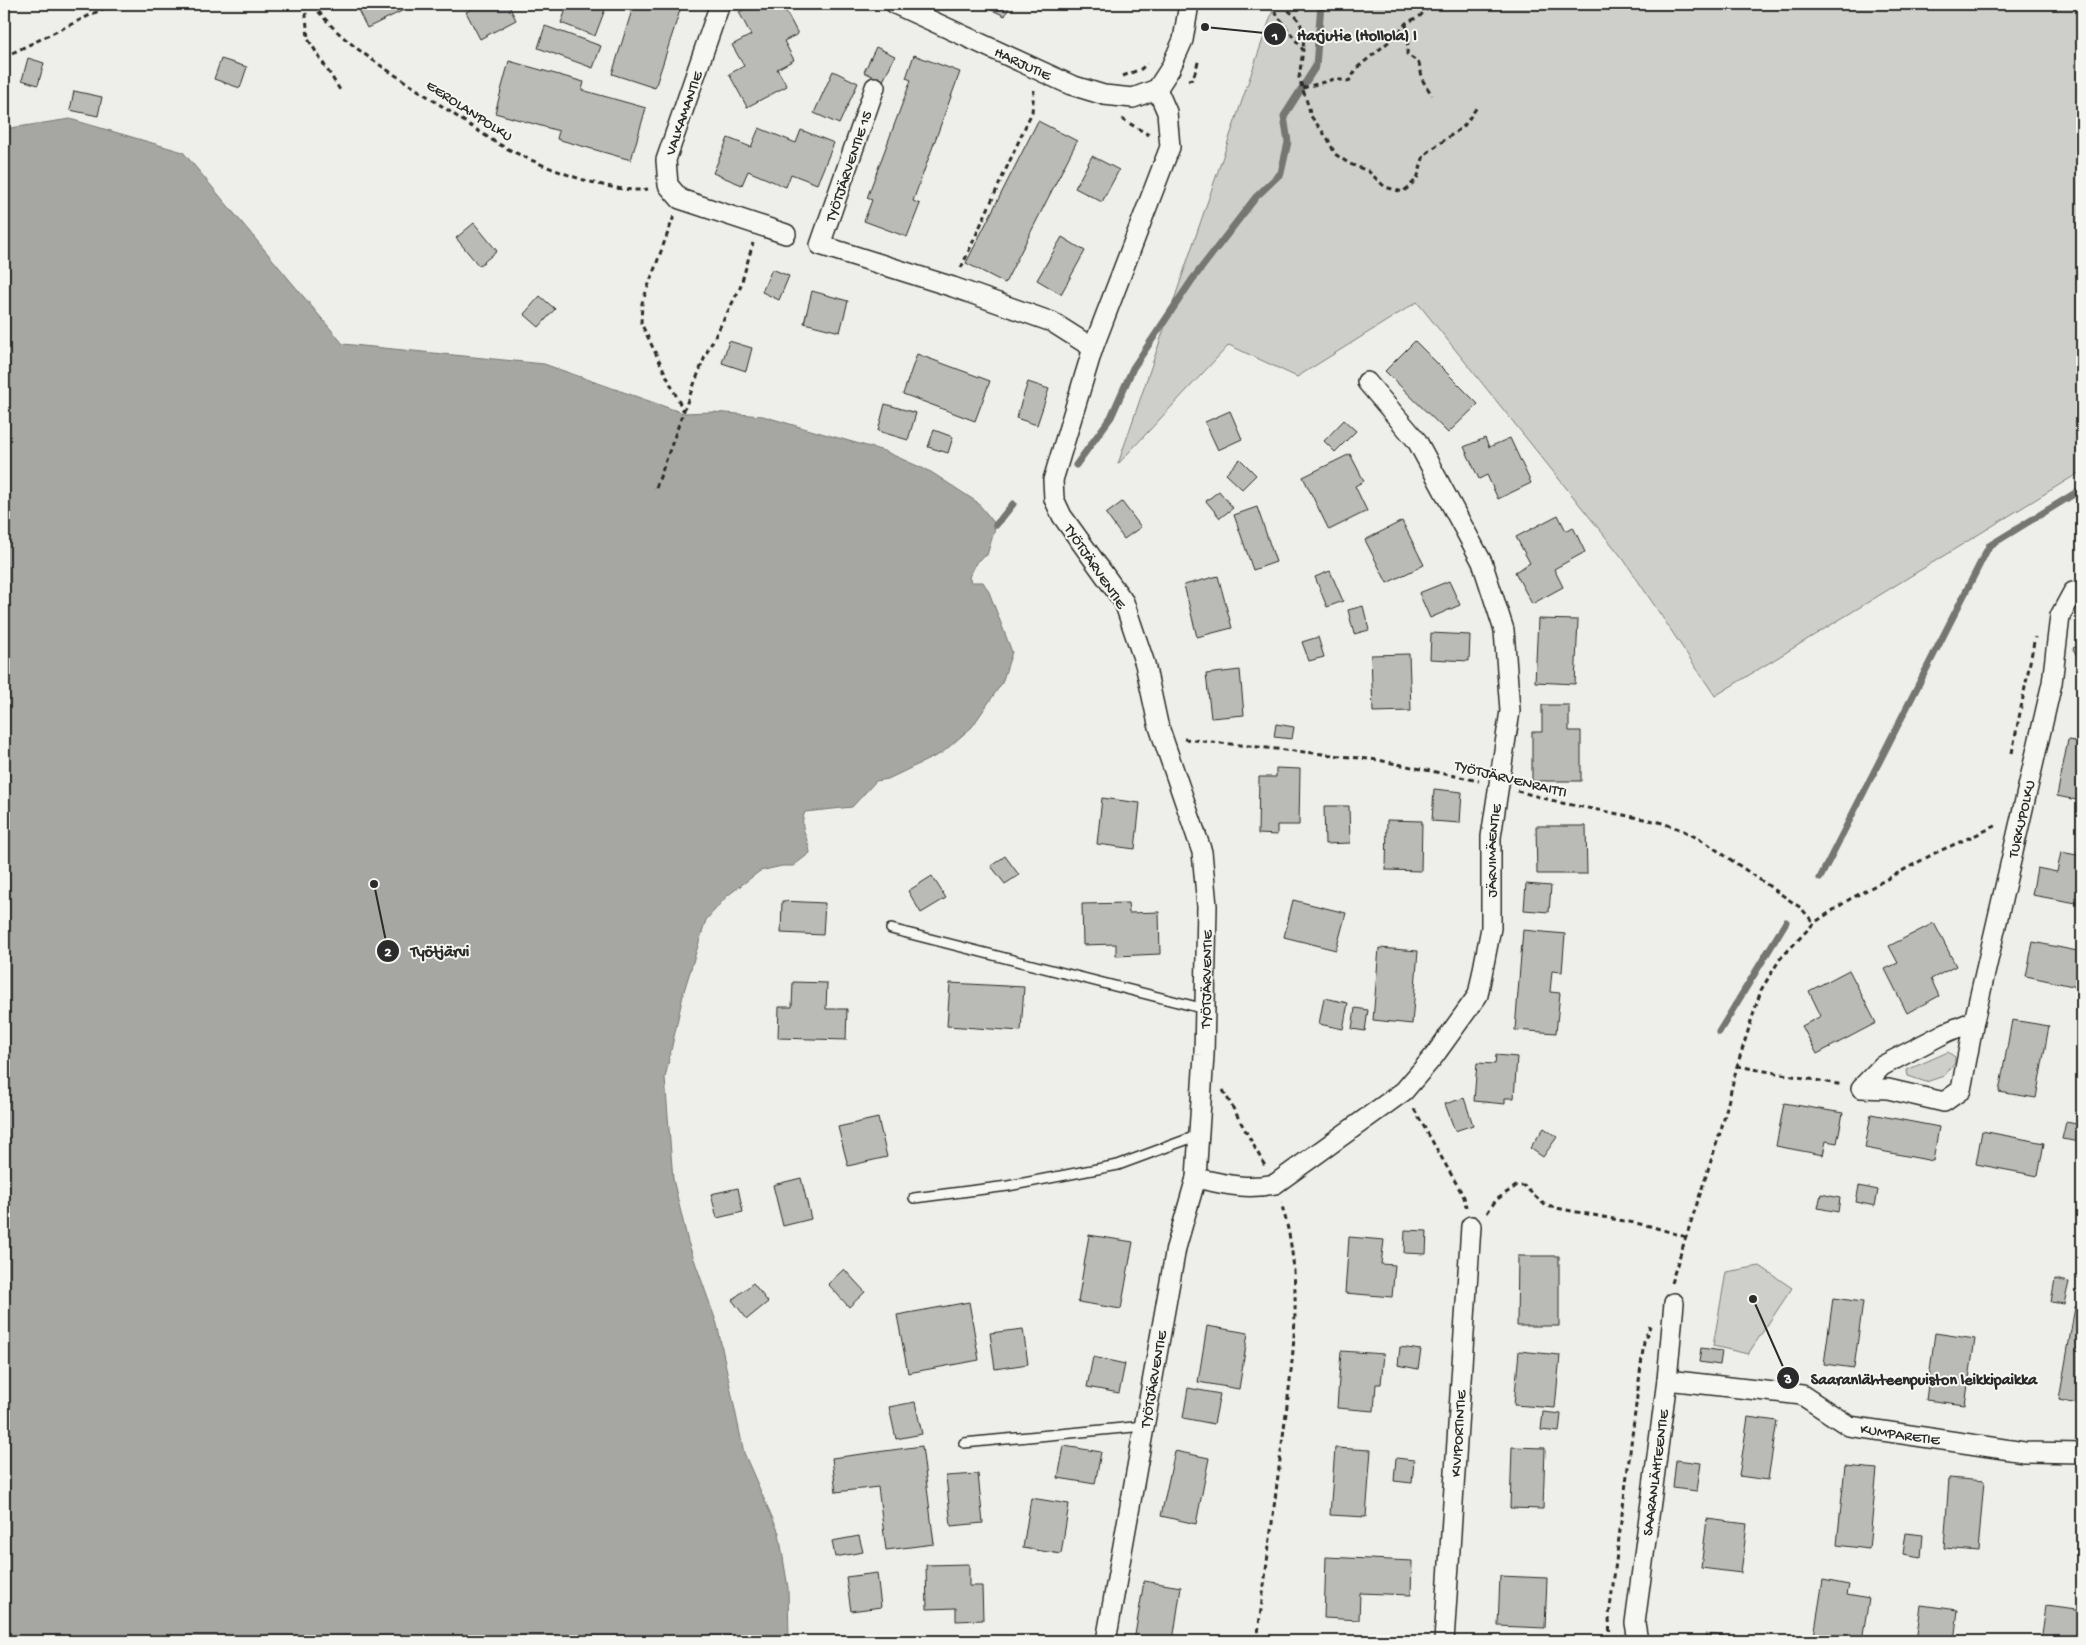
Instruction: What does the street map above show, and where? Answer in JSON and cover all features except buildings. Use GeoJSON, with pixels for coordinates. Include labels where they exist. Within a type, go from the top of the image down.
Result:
{"type":"FeatureCollection","features":[{"type":"Feature","properties":{"kind":"street","name":"VALKAMANTIE"},"geometry":{"type":"LineString","coordinates":[[674,192],[666,160],[720,4]]}},
{"type":"Feature","properties":{"kind":"street","name":"HARJUTIE"},"geometry":{"type":"LineString","coordinates":[[895,4],[1071,85],[1104,95],[1133,98],[1157,89]]}},
{"type":"Feature","properties":{"kind":"street"},"geometry":{"type":"LineString","coordinates":[[1157,89],[1170,70],[1183,40],[1189,4]]}},
{"type":"Feature","properties":{"kind":"street","name":"TYÖTJÄRVENTIE 15"},"geometry":{"type":"LineString","coordinates":[[875,87],[820,245],[953,287]]}},
{"type":"Feature","properties":{"kind":"street","name":"TYÖTJÄRVENTIE"},"geometry":{"type":"LineString","coordinates":[[1106,1641],[1176,1248],[1196,1178],[1205,1008],[1207,906],[1202,852],[1158,724],[1145,664],[1124,602],[1062,516],[1054,499],[1053,480],[1093,348],[1170,147],[1167,112],[1157,89]]}},
{"type":"Feature","properties":{"kind":"street"},"geometry":{"type":"LineString","coordinates":[[674,192],[758,226],[786,234]]}},
{"type":"Feature","properties":{"kind":"street"},"geometry":{"type":"LineString","coordinates":[[953,287],[1052,322],[1093,348]]}},
{"type":"Feature","properties":{"kind":"street","name":"JÄRVIMÄENTIE"},"geometry":{"type":"LineString","coordinates":[[1196,1178],[1238,1187],[1256,1188],[1275,1184],[1404,1090],[1434,1056],[1478,995],[1492,928],[1491,838],[1510,711],[1504,630],[1482,562],[1417,441],[1367,382]]}},
{"type":"Feature","properties":{"kind":"street","name":"TURKUPOLKU"},"geometry":{"type":"LineString","coordinates":[[1861,1088],[1888,1089],[1944,1102],[1961,1090],[1974,1021],[2052,683],[2060,616],[2073,592],[2082,590]]}},
{"type":"Feature","properties":{"kind":"street"},"geometry":{"type":"LineString","coordinates":[[1861,1088],[1882,1066],[1947,1032],[1974,1021]]}},
{"type":"Feature","properties":{"kind":"street","name":"KIVIPORTINTIE"},"geometry":{"type":"LineString","coordinates":[[1444,1641],[1471,1226]]}},
{"type":"Feature","properties":{"kind":"street","name":"SAARANLÄHTEENTIE"},"geometry":{"type":"LineString","coordinates":[[1638,1641],[1635,1623],[1667,1380],[1674,1303]]}},
{"type":"Feature","properties":{"kind":"street","name":"KUMPARETIE"},"geometry":{"type":"LineString","coordinates":[[1667,1380],[1802,1395],[1849,1426],[2024,1452],[2082,1453]]}},
{"type":"Feature","properties":{"kind":"lane"},"geometry":{"type":"LineString","coordinates":[[891,929],[1205,1008]]}},
{"type":"Feature","properties":{"kind":"lane"},"geometry":{"type":"LineString","coordinates":[[914,1198],[1008,1186],[1118,1165],[1198,1135]]}},
{"type":"Feature","properties":{"kind":"lane"},"geometry":{"type":"LineString","coordinates":[[964,1443],[1144,1426]]}},
{"type":"Feature","properties":{"kind":"path"},"geometry":{"type":"LineString","coordinates":[[4,57],[113,4]]}},
{"type":"Feature","properties":{"kind":"path"},"geometry":{"type":"LineString","coordinates":[[305,4],[308,39],[340,90]]}},
{"type":"Feature","properties":{"kind":"path","name":"EEROLANPOLKU"},"geometry":{"type":"LineString","coordinates":[[313,4],[323,18],[350,44],[499,144],[552,169],[604,187],[674,192]]}},
{"type":"Feature","properties":{"kind":"path"},"geometry":{"type":"LineString","coordinates":[[1282,4],[1297,19],[1304,38],[1299,78],[1310,108],[1310,115],[1328,139],[1335,154],[1350,164],[1368,171],[1385,187],[1403,192],[1417,179],[1424,155],[1464,126],[1477,107]]}},
{"type":"Feature","properties":{"kind":"path"},"geometry":{"type":"LineString","coordinates":[[1303,88],[1334,79],[1349,81],[1358,67],[1397,35],[1406,23],[1420,16],[1432,4]]}},
{"type":"Feature","properties":{"kind":"path"},"geometry":{"type":"LineString","coordinates":[[1459,4],[1463,6],[1476,4]]}},
{"type":"Feature","properties":{"kind":"path"},"geometry":{"type":"LineString","coordinates":[[1270,5],[1304,50]]}},
{"type":"Feature","properties":{"kind":"path"},"geometry":{"type":"LineString","coordinates":[[1406,23],[1407,54],[1419,63],[1423,82],[1432,95]]}},
{"type":"Feature","properties":{"kind":"path"},"geometry":{"type":"LineString","coordinates":[[1104,95],[1107,78],[1125,76],[1141,69],[1154,58]]}},
{"type":"Feature","properties":{"kind":"path"},"geometry":{"type":"LineString","coordinates":[[953,287],[1032,112],[1032,96],[1035,88]]}},
{"type":"Feature","properties":{"kind":"path"},"geometry":{"type":"LineString","coordinates":[[674,192],[642,303],[641,323],[684,410]]}},
{"type":"Feature","properties":{"kind":"path"},"geometry":{"type":"LineString","coordinates":[[656,488],[706,354],[740,288],[758,226]]}},
{"type":"Feature","properties":{"kind":"path","name":"TYÖTJÄRVENRAITTI"},"geometry":{"type":"LineString","coordinates":[[1181,738],[1378,760],[1498,786],[1562,803],[1659,822],[1682,830],[1705,842],[1801,908],[1814,923]]}},
{"type":"Feature","properties":{"kind":"path"},"geometry":{"type":"LineString","coordinates":[[1610,1641],[1609,1616],[1644,1342],[1652,1320],[1674,1303],[1668,1293],[1722,1127],[1737,1066],[1761,990],[1780,959],[1814,923],[1850,899],[1934,854],[1998,825]]}},
{"type":"Feature","properties":{"kind":"path"},"geometry":{"type":"LineString","coordinates":[[1737,1066],[1861,1088]]}},
{"type":"Feature","properties":{"kind":"path"},"geometry":{"type":"LineString","coordinates":[[1223,1090],[1275,1184],[1291,1242],[1295,1280],[1295,1323],[1290,1381],[1257,1641]]}},
{"type":"Feature","properties":{"kind":"path"},"geometry":{"type":"LineString","coordinates":[[1404,1090],[1464,1197],[1471,1226],[1483,1218],[1496,1200],[1516,1186],[1524,1186],[1546,1206],[1650,1226],[1686,1237]]}},
{"type":"Feature","properties":{"kind":"shaded area"},"geometry":{"type":"Polygon","coordinates":[[[1275,4],[2082,4],[2082,471],[1715,696],[1624,560],[1417,302],[1297,377],[1229,345],[1118,464],[1275,4]]]}},
{"type":"Feature","properties":{"kind":"shaded area"},"geometry":{"type":"Polygon","coordinates":[[[70,119],[183,152],[343,344],[544,364],[683,413],[713,412],[763,416],[884,451],[931,472],[977,502],[996,525],[987,555],[977,561],[969,577],[971,582],[983,582],[989,592],[1012,652],[1002,683],[972,727],[942,753],[888,779],[876,781],[852,807],[805,812],[803,828],[810,853],[793,866],[782,866],[760,871],[727,896],[706,920],[684,991],[665,1078],[673,1179],[688,1242],[717,1324],[744,1453],[779,1533],[788,1588],[789,1641],[4,1641],[4,129],[70,119]]]}},
{"type":"Feature","properties":{"kind":"shaded area"},"geometry":{"type":"Polygon","coordinates":[[[1948,1052],[1955,1057],[1955,1063],[1944,1076],[1926,1082],[1908,1076],[1907,1070],[1948,1052]]]}},
{"type":"Feature","properties":{"kind":"shaded area"},"geometry":{"type":"Polygon","coordinates":[[[1760,1266],[1792,1288],[1748,1354],[1713,1346],[1726,1272],[1760,1266]]]}},
{"type":"Feature","properties":{"kind":"waterway"},"geometry":{"type":"LineString","coordinates":[[1076,465],[1111,417],[1133,368],[1192,280],[1256,197],[1281,173],[1288,142],[1284,116],[1316,66],[1321,4]]}},
{"type":"Feature","properties":{"kind":"waterway"},"geometry":{"type":"LineString","coordinates":[[1820,878],[1989,546],[2082,489]]}},
{"type":"Feature","properties":{"kind":"waterway"},"geometry":{"type":"LineString","coordinates":[[996,525],[1013,504]]}},
{"type":"Feature","properties":{"kind":"waterway"},"geometry":{"type":"LineString","coordinates":[[1719,1032],[1786,922]]}},
{"type":"Feature","properties":{"kind":"place","name":"Harjutie (Hollola) I"},"geometry":{"type":"Point","coordinates":[1205,27]}},
{"type":"Feature","properties":{"kind":"place","name":"Työtjärvi"},"geometry":{"type":"Point","coordinates":[374,884]}},
{"type":"Feature","properties":{"kind":"place","name":"Saaranlähteenpuiston leikkipaikka"},"geometry":{"type":"Point","coordinates":[1753,1299]}}]}
